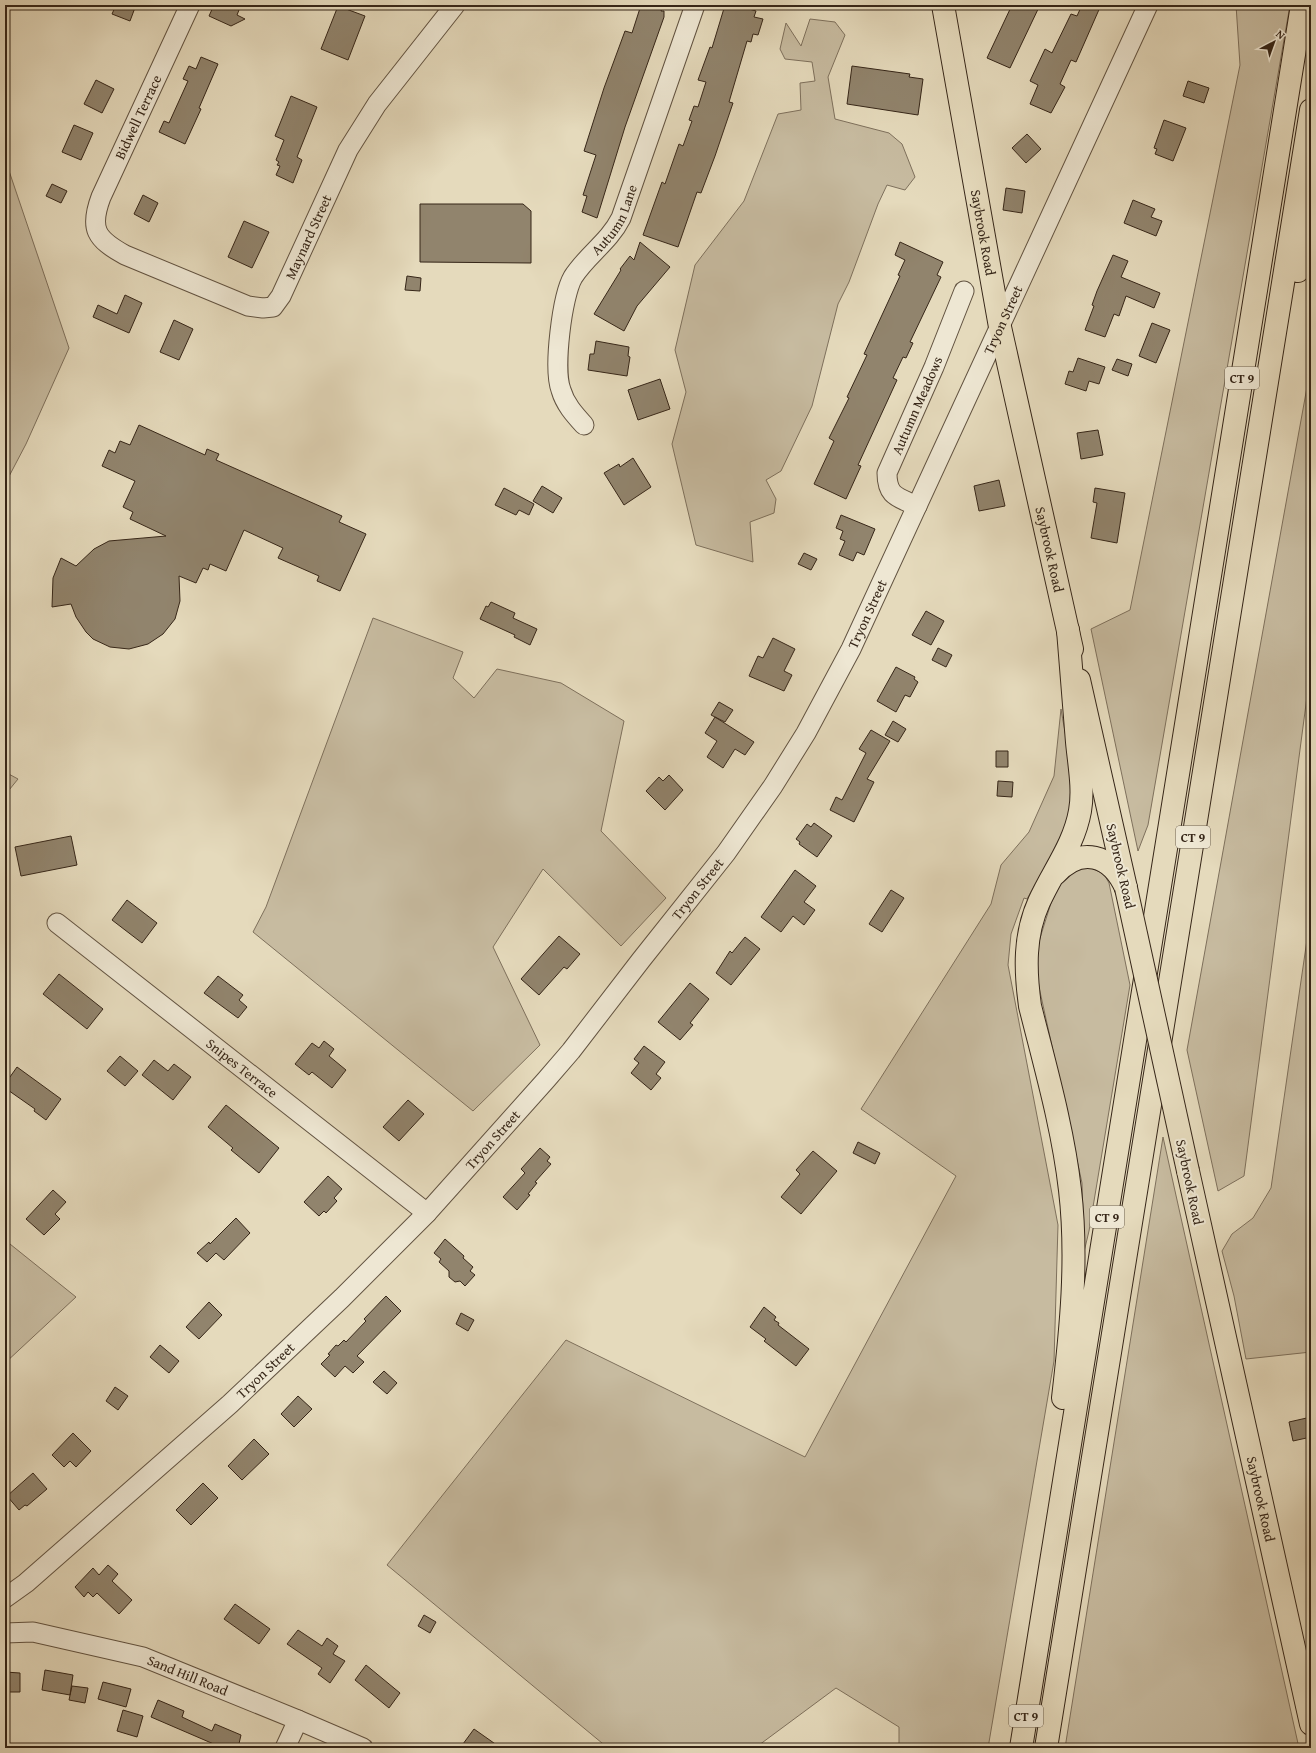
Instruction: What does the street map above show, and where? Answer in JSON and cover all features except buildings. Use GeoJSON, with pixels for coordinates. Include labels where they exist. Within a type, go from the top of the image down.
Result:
{"type":"FeatureCollection","features":[{"type":"Feature","properties":{"kind":"main road","name":"Saybrook Road"},"geometry":{"type":"LineString","coordinates":[[941,5],[1000,327],[1311,1724]]}},
{"type":"Feature","properties":{"kind":"main road","name":"CT 9"},"geometry":{"type":"LineString","coordinates":[[1021,1748],[1302,5]]}},
{"type":"Feature","properties":{"kind":"main road","name":"CT 9"},"geometry":{"type":"LineString","coordinates":[[1046,1748],[1311,110]]}},
{"type":"Feature","properties":{"kind":"main road"},"geometry":{"type":"LineString","coordinates":[[1251,477],[1311,218]]}},
{"type":"Feature","properties":{"kind":"main road"},"geometry":{"type":"LineString","coordinates":[[1032,1684],[1068,1360],[1073,1259],[1073,1222],[1065,1156],[1027,982],[1028,939],[1039,903],[1069,844],[1080,810],[1080,776],[1068,630]]}},
{"type":"Feature","properties":{"kind":"main road"},"geometry":{"type":"LineString","coordinates":[[1048,885],[1064,865],[1073,859],[1083,857],[1094,858],[1107,862],[1116,869],[1126,888]]}},
{"type":"Feature","properties":{"kind":"street","name":"Bidwell Terrace"},"geometry":{"type":"LineString","coordinates":[[96,230],[95,213],[101,197],[190,5]]}},
{"type":"Feature","properties":{"kind":"street","name":"Maynard Street"},"geometry":{"type":"LineString","coordinates":[[96,230],[109,246],[125,254],[248,306],[263,308],[273,307],[281,296],[348,150],[386,92],[455,5]]}},
{"type":"Feature","properties":{"kind":"street","name":"Autumn Lane"},"geometry":{"type":"LineString","coordinates":[[584,425],[566,402],[558,376],[561,326],[567,291],[577,271],[608,240],[621,218],[695,5]]}},
{"type":"Feature","properties":{"kind":"street","name":"Tryon Street"},"geometry":{"type":"LineString","coordinates":[[5,1598],[26,1583],[230,1404],[342,1298],[427,1213],[571,1052],[641,960],[726,853],[773,786],[812,724],[851,649],[1148,5]]}},
{"type":"Feature","properties":{"kind":"street","name":"Autumn Meadows"},"geometry":{"type":"LineString","coordinates":[[917,506],[890,492],[887,484],[887,473],[934,367],[964,291]]}},
{"type":"Feature","properties":{"kind":"street","name":"Snipes Terrace"},"geometry":{"type":"LineString","coordinates":[[57,923],[427,1213]]}},
{"type":"Feature","properties":{"kind":"street","name":"Sand Hill Road"},"geometry":{"type":"LineString","coordinates":[[5,1632],[33,1632],[143,1657],[363,1748]]}},
{"type":"Feature","properties":{"kind":"street"},"geometry":{"type":"LineString","coordinates":[[285,1748],[298,1720]]}},
{"type":"Feature","properties":{"kind":"shaded area"},"geometry":{"type":"Polygon","coordinates":[[[1236,5],[1290,5],[1148,825],[1138,851],[1091,629],[1130,610],[1240,65],[1236,5]]]}},
{"type":"Feature","properties":{"kind":"shaded area"},"geometry":{"type":"Polygon","coordinates":[[[810,19],[835,22],[845,35],[828,77],[835,119],[889,133],[902,144],[915,177],[905,190],[887,185],[878,204],[849,282],[838,304],[812,406],[781,471],[766,480],[776,499],[774,513],[750,522],[753,562],[696,545],[672,444],[686,392],[675,350],[695,265],[744,201],[778,114],[801,110],[800,83],[815,81],[812,62],[785,59],[780,49],[786,23],[801,46],[810,19]]]}},
{"type":"Feature","properties":{"kind":"shaded area"},"geometry":{"type":"Polygon","coordinates":[[[5,159],[69,348],[26,444],[5,484],[5,159]]]}},
{"type":"Feature","properties":{"kind":"shaded area"},"geometry":{"type":"Polygon","coordinates":[[[1311,365],[1311,666],[1244,1176],[1218,1191],[1187,1050],[1311,365]]]}},
{"type":"Feature","properties":{"kind":"shaded area"},"geometry":{"type":"Polygon","coordinates":[[[373,618],[463,652],[453,678],[474,698],[497,669],[561,683],[624,721],[601,831],[666,898],[621,946],[543,869],[493,947],[540,1045],[473,1111],[253,932],[266,907],[373,618]]]}},
{"type":"Feature","properties":{"kind":"shaded area"},"geometry":{"type":"Polygon","coordinates":[[[1061,709],[1070,758],[1073,788],[1073,803],[1070,818],[1065,832],[1050,860],[1027,899],[1024,898],[1011,934],[1008,965],[1058,1225],[1054,1361],[988,1748],[899,1748],[899,1727],[836,1688],[755,1748],[608,1748],[387,1565],[566,1340],[805,1457],[956,1176],[861,1109],[991,904],[1001,865],[1029,832],[1054,776],[1061,709]]]}},
{"type":"Feature","properties":{"kind":"shaded area"},"geometry":{"type":"Polygon","coordinates":[[[5,772],[18,779],[5,795],[5,772]]]}},
{"type":"Feature","properties":{"kind":"shaded area"},"geometry":{"type":"Polygon","coordinates":[[[1089,867],[1104,874],[1109,883],[1130,985],[1089,1231],[1084,1252],[1082,1183],[1039,987],[1035,954],[1051,903],[1061,882],[1073,871],[1089,867]]]}},
{"type":"Feature","properties":{"kind":"shaded area"},"geometry":{"type":"Polygon","coordinates":[[[1311,912],[1311,1352],[1246,1359],[1234,1296],[1222,1251],[1232,1234],[1253,1218],[1271,1188],[1311,912]]]}},
{"type":"Feature","properties":{"kind":"shaded area"},"geometry":{"type":"Polygon","coordinates":[[[1163,1137],[1299,1748],[1065,1748],[1163,1137]]]}},
{"type":"Feature","properties":{"kind":"shaded area"},"geometry":{"type":"Polygon","coordinates":[[[5,1240],[76,1297],[5,1363],[5,1240]]]}}]}
